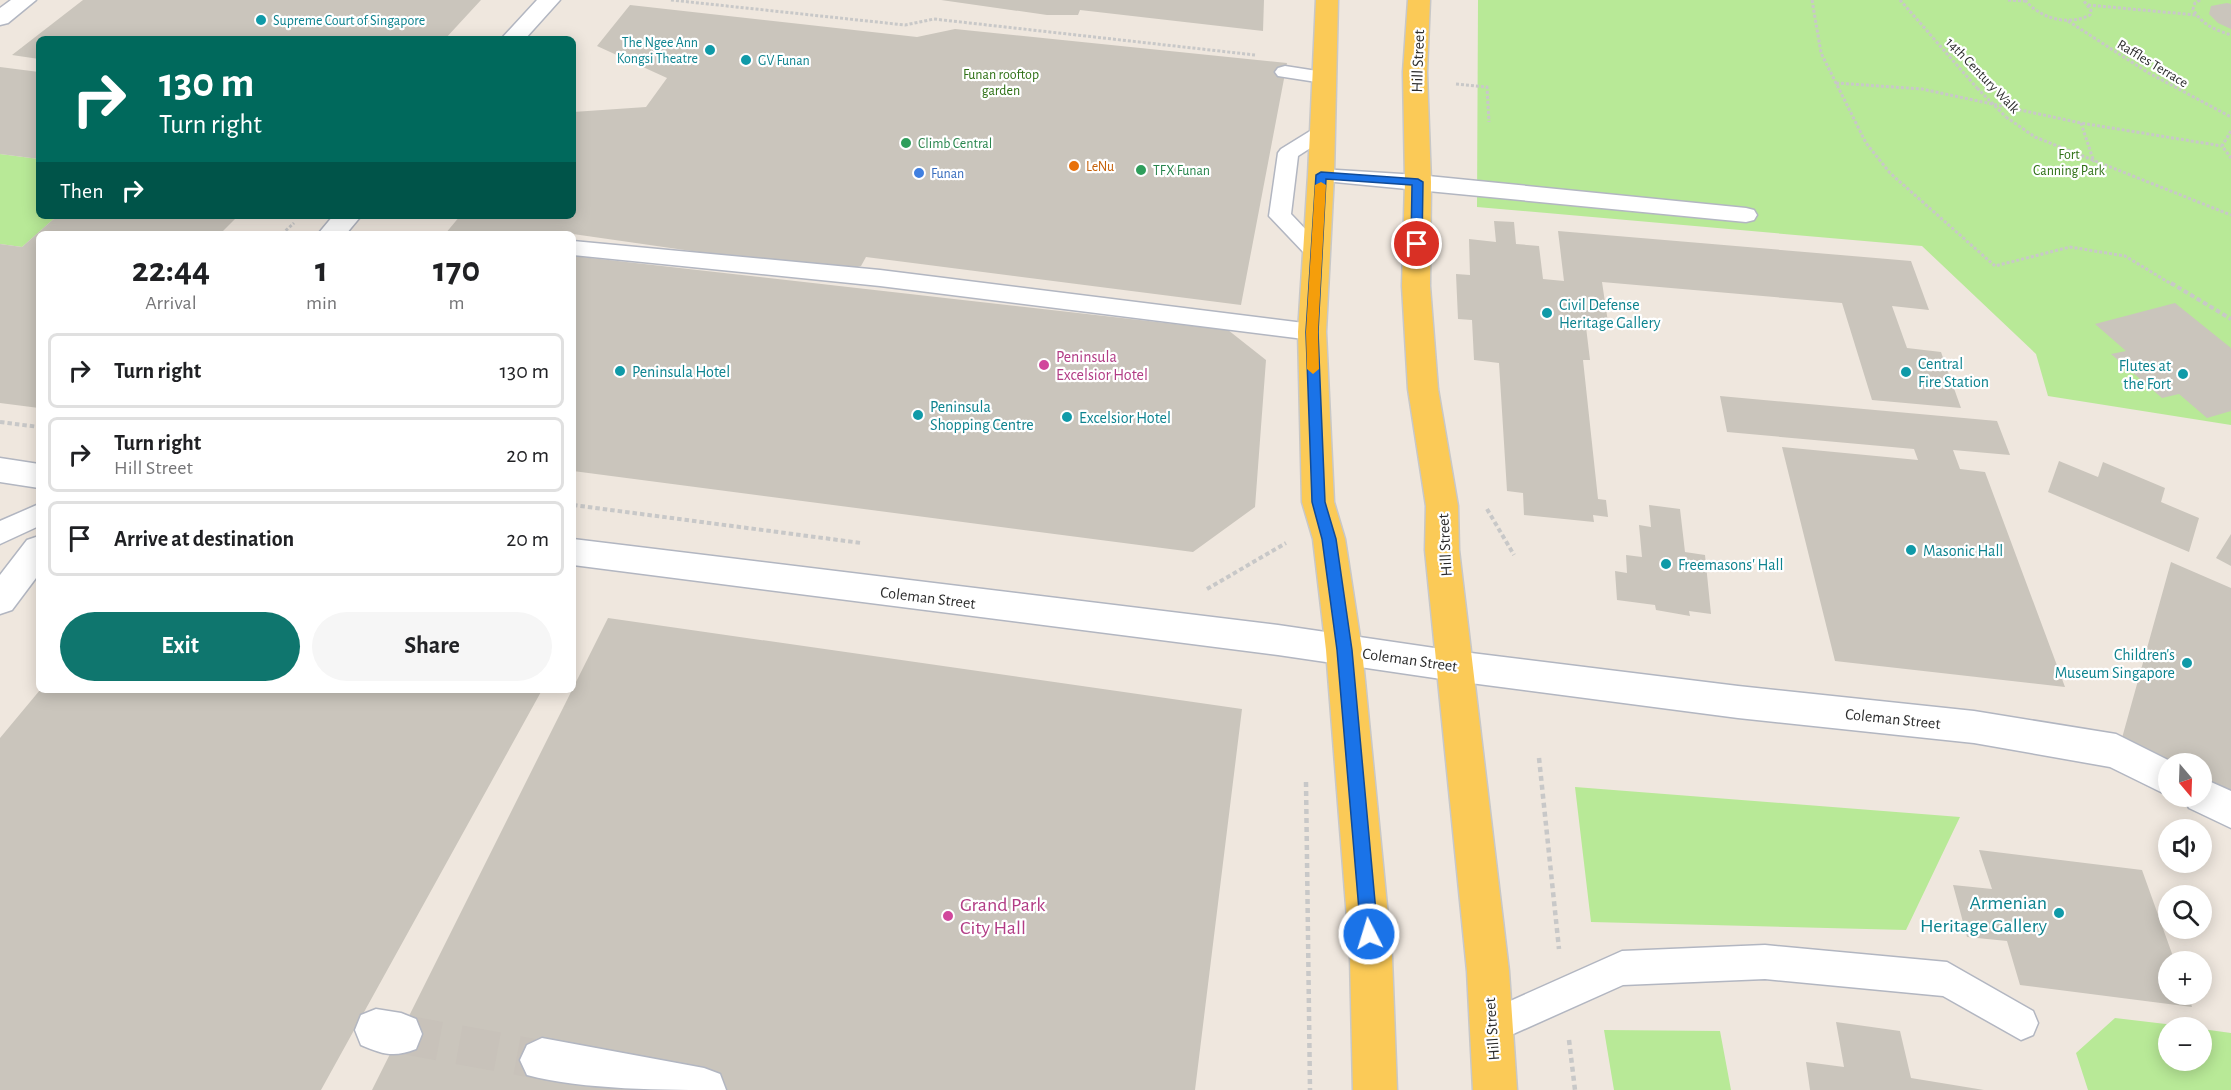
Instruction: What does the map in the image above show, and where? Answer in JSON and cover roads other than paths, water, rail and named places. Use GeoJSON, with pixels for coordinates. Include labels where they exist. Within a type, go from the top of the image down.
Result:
{"type":"FeatureCollection","features":[{"type":"Feature","properties":{"kind":"main road"},"geometry":{"type":"LineString","coordinates":[[1327,0],[1321,175],[1312,332],[1318,502],[1329,539],[1344,650],[1371,957],[1376,1090]]}},
{"type":"Feature","properties":{"kind":"main road","name":"Hill Street"},"geometry":{"type":"LineString","coordinates":[[1419,0],[1415,72],[1418,182],[1416,286],[1423,389],[1442,506],[1442,550],[1488,971],[1495,1090]]}},
{"type":"Feature","properties":{"kind":"street"},"geometry":{"type":"LineString","coordinates":[[0,18],[25,0]]}},
{"type":"Feature","properties":{"kind":"street"},"geometry":{"type":"LineString","coordinates":[[515,36],[549,0]]}},
{"type":"Feature","properties":{"kind":"street"},"geometry":{"type":"LineString","coordinates":[[334,231],[345,219]]}},
{"type":"Feature","properties":{"kind":"street"},"geometry":{"type":"LineString","coordinates":[[0,470],[36,476]]}},
{"type":"Feature","properties":{"kind":"street","name":"Coleman Street"},"geometry":{"type":"LineString","coordinates":[[576,552],[1738,702],[1974,727],[2116,751],[2158,773]]}},
{"type":"Feature","properties":{"kind":"street"},"geometry":{"type":"LineString","coordinates":[[0,600],[36,553]]}},
{"type":"Feature","properties":{"kind":"street"},"geometry":{"type":"LineString","coordinates":[[2212,801],[2231,810]]}},
{"type":"Feature","properties":{"kind":"street"},"geometry":{"type":"LineString","coordinates":[[542,1060],[704,1090]]}},
{"type":"Feature","properties":{"kind":"lane"},"geometry":{"type":"LineString","coordinates":[[1285,72],[1324,70]]}},
{"type":"Feature","properties":{"kind":"lane"},"geometry":{"type":"LineString","coordinates":[[1316,252],[1280,216],[1288,153],[1322,132]]}},
{"type":"Feature","properties":{"kind":"lane"},"geometry":{"type":"LineString","coordinates":[[1321,175],[1418,182],[1746,215]]}},
{"type":"Feature","properties":{"kind":"lane"},"geometry":{"type":"LineString","coordinates":[[576,248],[880,278],[1312,332]]}},
{"type":"Feature","properties":{"kind":"lane"},"geometry":{"type":"LineString","coordinates":[[0,533],[36,515]]}},
{"type":"Feature","properties":{"kind":"lane"},"geometry":{"type":"LineString","coordinates":[[1491,1027],[1622,968],[1765,962],[1947,979],[2021,1023]]}},
{"type":"Feature","properties":{"kind":"tunnel"},"geometry":{"type":"LineString","coordinates":[[401,1034],[542,1060]]}},
{"type":"Feature","properties":{"kind":"place","name":"Supreme Court of Singapore"},"geometry":{"type":"Point","coordinates":[261,20]}},
{"type":"Feature","properties":{"kind":"place","name":"The Ngee Ann Kongsi Theatre"},"geometry":{"type":"Point","coordinates":[710,50]}},
{"type":"Feature","properties":{"kind":"place","name":"GV Funan"},"geometry":{"type":"Point","coordinates":[746,60]}},
{"type":"Feature","properties":{"kind":"place","name":"Climb Central"},"geometry":{"type":"Point","coordinates":[906,143]}},
{"type":"Feature","properties":{"kind":"place","name":"LeNu"},"geometry":{"type":"Point","coordinates":[1074,166]}},
{"type":"Feature","properties":{"kind":"place","name":"TFX Funan"},"geometry":{"type":"Point","coordinates":[1141,170]}},
{"type":"Feature","properties":{"kind":"place","name":"Funan"},"geometry":{"type":"Point","coordinates":[919,173]}},
{"type":"Feature","properties":{"kind":"place","name":"Civil Defense Heritage Gallery"},"geometry":{"type":"Point","coordinates":[1547,313]}},
{"type":"Feature","properties":{"kind":"place","name":"Peninsula Excelsior Hotel"},"geometry":{"type":"Point","coordinates":[1044,365]}},
{"type":"Feature","properties":{"kind":"place","name":"Peninsula Hotel"},"geometry":{"type":"Point","coordinates":[620,371]}},
{"type":"Feature","properties":{"kind":"place","name":"Central Fire Station"},"geometry":{"type":"Point","coordinates":[1906,372]}},
{"type":"Feature","properties":{"kind":"place","name":"Flutes at the Fort"},"geometry":{"type":"Point","coordinates":[2183,374]}},
{"type":"Feature","properties":{"kind":"place","name":"Peninsula Shopping Centre"},"geometry":{"type":"Point","coordinates":[918,415]}},
{"type":"Feature","properties":{"kind":"place","name":"Excelsior Hotel"},"geometry":{"type":"Point","coordinates":[1067,417]}},
{"type":"Feature","properties":{"kind":"place","name":"Masonic Hall"},"geometry":{"type":"Point","coordinates":[1911,550]}},
{"type":"Feature","properties":{"kind":"place","name":"Freemasons' Hall"},"geometry":{"type":"Point","coordinates":[1666,564]}},
{"type":"Feature","properties":{"kind":"place","name":"Children's Museum Singapore"},"geometry":{"type":"Point","coordinates":[2187,663]}},
{"type":"Feature","properties":{"kind":"place","name":"Armenian Heritage Gallery"},"geometry":{"type":"Point","coordinates":[2059,913]}},
{"type":"Feature","properties":{"kind":"place","name":"Grand Park City Hall"},"geometry":{"type":"Point","coordinates":[948,916]}},
{"type":"Feature","properties":{"kind":"park label","name":"Funan rooftop garden"},"geometry":{"type":"Point","coordinates":[1001,82]}},
{"type":"Feature","properties":{"kind":"park label","name":"Fort Canning Park"},"geometry":{"type":"Point","coordinates":[2069,162]}}]}
